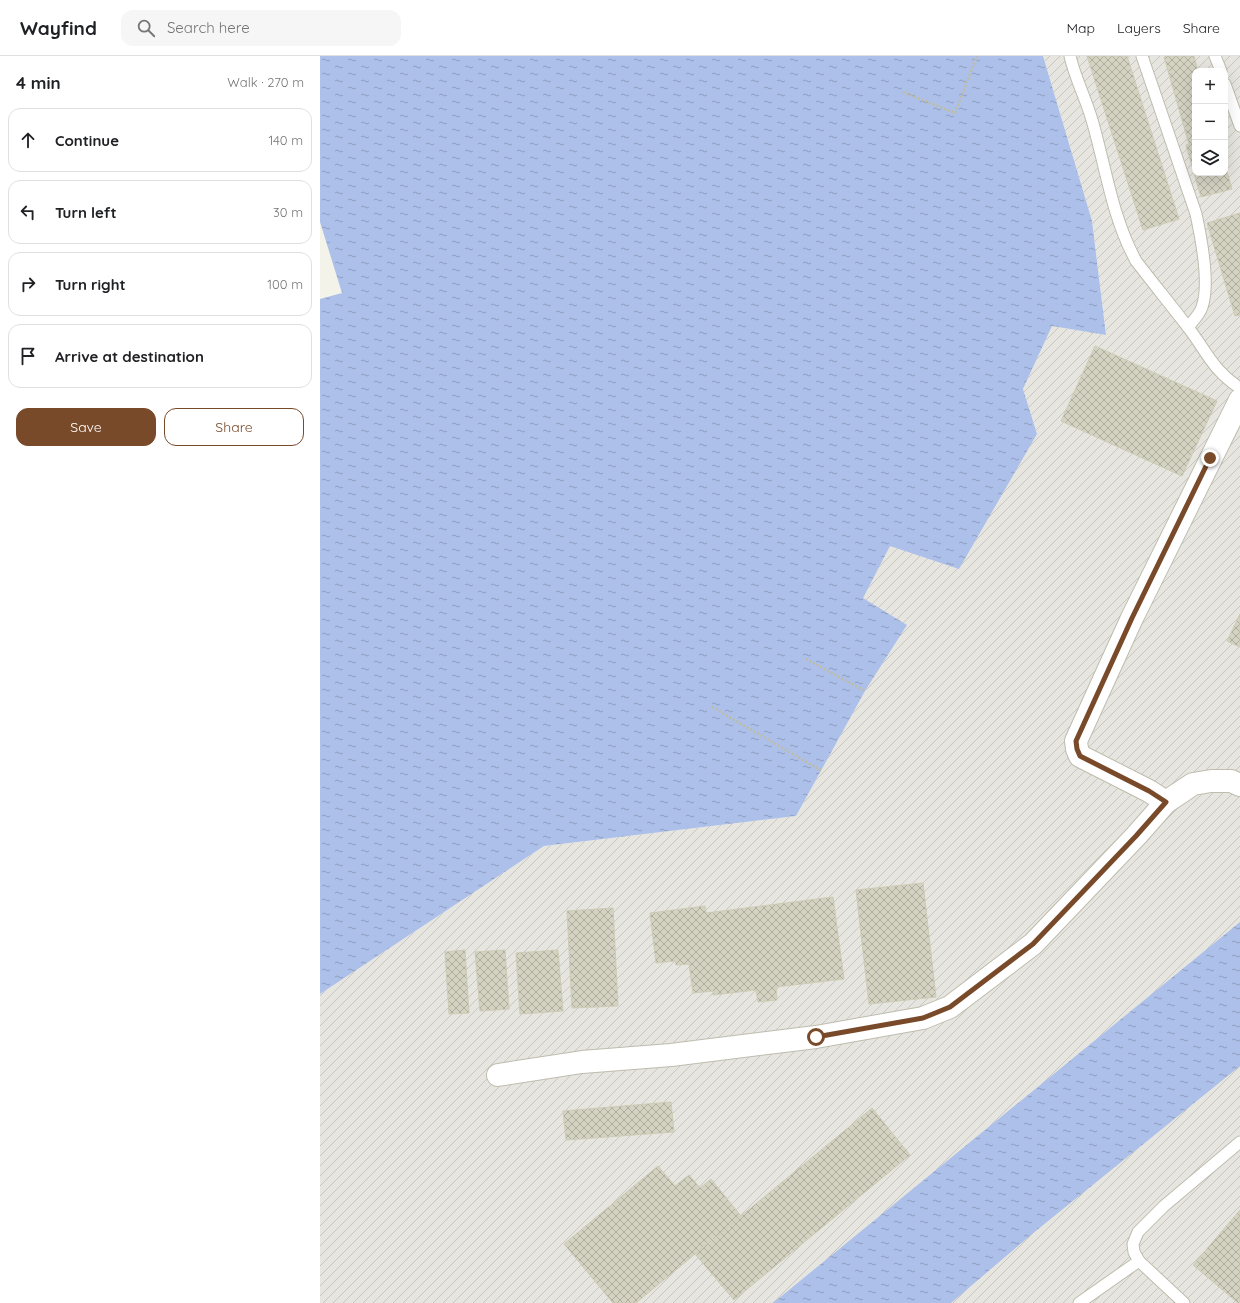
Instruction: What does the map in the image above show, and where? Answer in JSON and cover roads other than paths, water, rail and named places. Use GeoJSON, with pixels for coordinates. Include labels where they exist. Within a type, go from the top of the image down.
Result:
{"type":"FeatureCollection","features":[{"type":"Feature","properties":{"kind":"street"},"geometry":{"type":"LineString","coordinates":[[1166,802],[1149,791],[1080,756],[1076,741],[1132,618],[1240,400]]}},
{"type":"Feature","properties":{"kind":"street"},"geometry":{"type":"LineString","coordinates":[[498,1074],[582,1062],[671,1055],[816,1037],[923,1018],[950,1007],[1033,944],[1136,836],[1166,802],[1193,784],[1211,781],[1231,782],[1240,785]]}},
{"type":"Feature","properties":{"kind":"lane"},"geometry":{"type":"LineString","coordinates":[[1070,56],[1092,119],[1114,210],[1127,244],[1136,261],[1188,327],[1214,366],[1229,381],[1240,388]]}},
{"type":"Feature","properties":{"kind":"lane"},"geometry":{"type":"LineString","coordinates":[[1142,56],[1196,214],[1200,234],[1204,296],[1202,308],[1188,327]]}},
{"type":"Feature","properties":{"kind":"lane"},"geometry":{"type":"LineString","coordinates":[[1215,56],[1220,68]]}},
{"type":"Feature","properties":{"kind":"lane"},"geometry":{"type":"LineString","coordinates":[[1228,92],[1240,126]]}},
{"type":"Feature","properties":{"kind":"lane"},"geometry":{"type":"LineString","coordinates":[[1184,1303],[1138,1261],[1134,1252],[1133,1244],[1138,1232],[1164,1206],[1240,1142]]}},
{"type":"Feature","properties":{"kind":"lane"},"geometry":{"type":"LineString","coordinates":[[1079,1303],[1138,1261]]}},
{"type":"Feature","properties":{"kind":"water"},"geometry":{"type":"Polygon","coordinates":[[[320,56],[1043,56],[1092,221],[1106,335],[1052,326],[1023,389],[1037,434],[959,569],[890,546],[863,598],[907,625],[865,691],[796,816],[544,846],[320,994],[320,299],[342,293],[320,222],[320,56]]]}},
{"type":"Feature","properties":{"kind":"water"},"geometry":{"type":"Polygon","coordinates":[[[1240,922],[1240,1066],[1032,1234],[951,1303],[773,1303],[1240,922]]]}}]}
